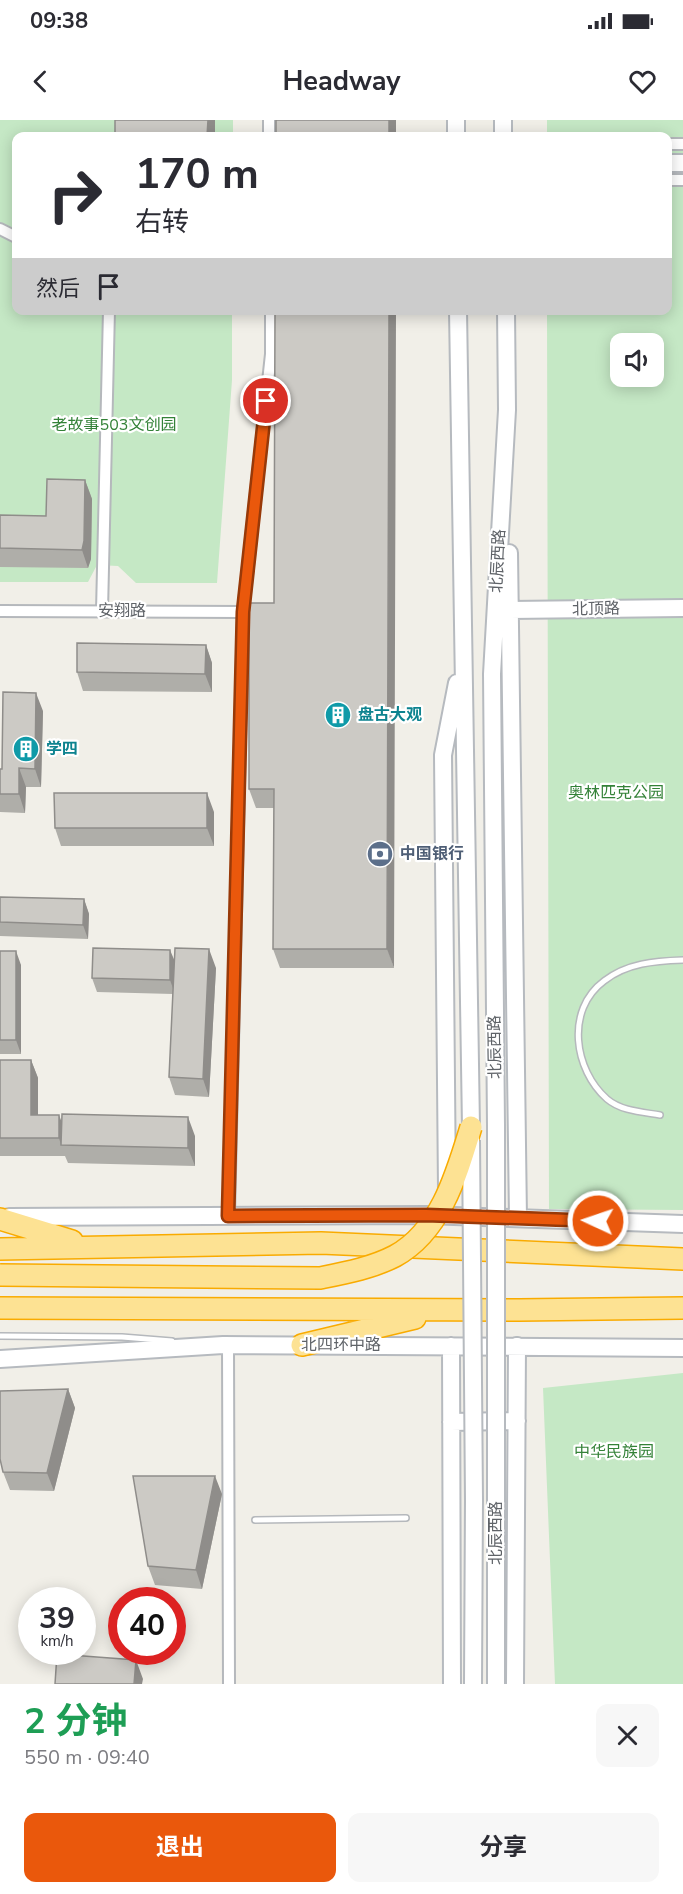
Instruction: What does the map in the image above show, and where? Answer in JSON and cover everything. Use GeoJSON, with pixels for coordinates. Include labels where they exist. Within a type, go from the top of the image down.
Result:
{"type":"FeatureCollection","features":[{"type":"Feature","properties":{"kind":"highway"},"geometry":{"type":"LineString","coordinates":[[0,1275],[320,1278],[361,1269],[397,1255],[424,1231],[452,1189],[471,1127]]}},
{"type":"Feature","properties":{"kind":"highway"},"geometry":{"type":"LineString","coordinates":[[0,1218],[93,1247]]}},
{"type":"Feature","properties":{"kind":"highway"},"geometry":{"type":"LineString","coordinates":[[0,1249],[321,1243],[683,1259]]}},
{"type":"Feature","properties":{"kind":"highway"},"geometry":{"type":"LineString","coordinates":[[0,1308],[451,1310],[683,1308]]}},
{"type":"Feature","properties":{"kind":"highway"},"geometry":{"type":"LineString","coordinates":[[302,1345],[451,1310]]}},
{"type":"Feature","properties":{"kind":"street"},"geometry":{"type":"LineString","coordinates":[[102,611],[109,315]]}},
{"type":"Feature","properties":{"kind":"street"},"geometry":{"type":"LineString","coordinates":[[228,1216],[243,612],[271,354],[271,315]]}},
{"type":"Feature","properties":{"kind":"street","name":"北辰西路"},"geometry":{"type":"LineString","coordinates":[[458,315],[471,1127],[473,1684]]}},
{"type":"Feature","properties":{"kind":"street","name":"北辰西路"},"geometry":{"type":"LineString","coordinates":[[506,315],[518,1218]]}},
{"type":"Feature","properties":{"kind":"street","name":"北辰西路"},"geometry":{"type":"LineString","coordinates":[[496,1684],[496,1125],[492,674],[507,410]]}},
{"type":"Feature","properties":{"kind":"street","name":"北顶路"},"geometry":{"type":"LineString","coordinates":[[510,610],[683,608]]}},
{"type":"Feature","properties":{"kind":"street","name":"安翔路"},"geometry":{"type":"LineString","coordinates":[[0,611],[243,612]]}},
{"type":"Feature","properties":{"kind":"street","name":"北辰西路"},"geometry":{"type":"LineString","coordinates":[[447,1215],[443,755],[464,653]]}},
{"type":"Feature","properties":{"kind":"street"},"geometry":{"type":"LineString","coordinates":[[0,1218],[447,1215],[683,1224]]}},
{"type":"Feature","properties":{"kind":"street"},"geometry":{"type":"LineString","coordinates":[[225,1345],[229,1684]]}},
{"type":"Feature","properties":{"kind":"street","name":"北四环中路"},"geometry":{"type":"LineString","coordinates":[[0,1359],[225,1345],[683,1347]]}},
{"type":"Feature","properties":{"kind":"street"},"geometry":{"type":"LineString","coordinates":[[451,1346],[452,1684]]}},
{"type":"Feature","properties":{"kind":"street","name":"北辰西路"},"geometry":{"type":"LineString","coordinates":[[515,1684],[517,1346]]}},
{"type":"Feature","properties":{"kind":"street"},"geometry":{"type":"LineString","coordinates":[[451,1422],[517,1422]]}},
{"type":"Feature","properties":{"kind":"lane"},"geometry":{"type":"LineString","coordinates":[[660,1115],[630,1110],[609,1101],[594,1085],[581,1062],[578,1038],[581,1016],[588,998],[603,981],[622,970],[644,963],[683,960]]}},
{"type":"Feature","properties":{"kind":"lane"},"geometry":{"type":"LineString","coordinates":[[0,1336],[122,1337],[225,1345]]}},
{"type":"Feature","properties":{"kind":"lane"},"geometry":{"type":"LineString","coordinates":[[255,1520],[406,1518]]}},
{"type":"Feature","properties":{"kind":"green space","name":"老故事503文创园"},"geometry":{"type":"Polygon","coordinates":[[[0,120],[233,120],[233,132],[12,132],[12,315],[232,315],[232,380],[217,583],[136,583],[118,566],[97,565],[88,582],[0,582],[0,120]]]}},
{"type":"Feature","properties":{"kind":"green space","name":"奥林匹克公园"},"geometry":{"type":"Polygon","coordinates":[[[547,120],[683,120],[683,1210],[549,1209],[547,315],[672,315],[672,132],[547,132],[547,120]]]}},
{"type":"Feature","properties":{"kind":"green space","name":"中华民族园"},"geometry":{"type":"Polygon","coordinates":[[[683,1373],[683,1684],[555,1684],[543,1388],[683,1373]]]}},
{"type":"Feature","properties":{"kind":"building"},"geometry":{"type":"Polygon","coordinates":[[[115,120],[208,120],[207,132],[115,132],[115,120]]]}},
{"type":"Feature","properties":{"kind":"building"},"geometry":{"type":"Polygon","coordinates":[[[276,120],[389,120],[389,132],[276,132],[276,120]]]}},
{"type":"Feature","properties":{"kind":"building","name":"盘古大观"},"geometry":{"type":"Polygon","coordinates":[[[275,315],[389,315],[387,949],[273,949],[274,789],[249,789],[249,603],[274,603],[275,315]]]}},
{"type":"Feature","properties":{"kind":"building"},"geometry":{"type":"Polygon","coordinates":[[[47,479],[85,480],[82,550],[0,548],[0,515],[46,516],[47,479]]]}},
{"type":"Feature","properties":{"kind":"building"},"geometry":{"type":"Polygon","coordinates":[[[77,643],[206,645],[205,674],[77,672],[77,643]]]}},
{"type":"Feature","properties":{"kind":"building"},"geometry":{"type":"Polygon","coordinates":[[[3,692],[36,693],[35,769],[19,768],[19,794],[0,794],[3,692]]]}},
{"type":"Feature","properties":{"kind":"building"},"geometry":{"type":"Polygon","coordinates":[[[54,793],[207,793],[207,828],[55,828],[54,793]]]}},
{"type":"Feature","properties":{"kind":"building"},"geometry":{"type":"Polygon","coordinates":[[[0,897],[84,899],[83,925],[0,922],[0,897]]]}},
{"type":"Feature","properties":{"kind":"building"},"geometry":{"type":"Polygon","coordinates":[[[93,948],[170,950],[170,980],[92,978],[93,948]]]}},
{"type":"Feature","properties":{"kind":"building"},"geometry":{"type":"Polygon","coordinates":[[[175,948],[209,949],[203,1079],[169,1077],[175,948]]]}},
{"type":"Feature","properties":{"kind":"building"},"geometry":{"type":"Polygon","coordinates":[[[0,951],[16,951],[16,1040],[0,1040],[0,951]]]}},
{"type":"Feature","properties":{"kind":"building"},"geometry":{"type":"Polygon","coordinates":[[[0,1060],[31,1060],[31,1115],[59,1115],[59,1138],[0,1138],[0,1060]]]}},
{"type":"Feature","properties":{"kind":"building"},"geometry":{"type":"Polygon","coordinates":[[[62,1114],[188,1117],[188,1148],[61,1145],[62,1114]]]}},
{"type":"Feature","properties":{"kind":"building"},"geometry":{"type":"Polygon","coordinates":[[[68,1389],[47,1473],[3,1472],[0,1459],[0,1391],[68,1389]]]}},
{"type":"Feature","properties":{"kind":"building"},"geometry":{"type":"Polygon","coordinates":[[[133,1476],[215,1476],[196,1570],[148,1566],[133,1476]]]}},
{"type":"Feature","properties":{"kind":"building"},"geometry":{"type":"Polygon","coordinates":[[[96,1657],[108,1658],[108,1665],[136,1665],[134,1684],[55,1684],[56,1665],[96,1665],[96,1657]]]}},
{"type":"Feature","properties":{"kind":"place","name":"盘古大观"},"geometry":{"type":"Point","coordinates":[338,715]}},
{"type":"Feature","properties":{"kind":"place","name":"学四"},"geometry":{"type":"Point","coordinates":[26,749]}},
{"type":"Feature","properties":{"kind":"place","name":"中国银行"},"geometry":{"type":"Point","coordinates":[380,854]}},
{"type":"Feature","properties":{"kind":"route"},"geometry":{"type":"LineString","coordinates":[[266,401],[243,612],[228,1216],[426,1215],[598,1221]]}}]}
